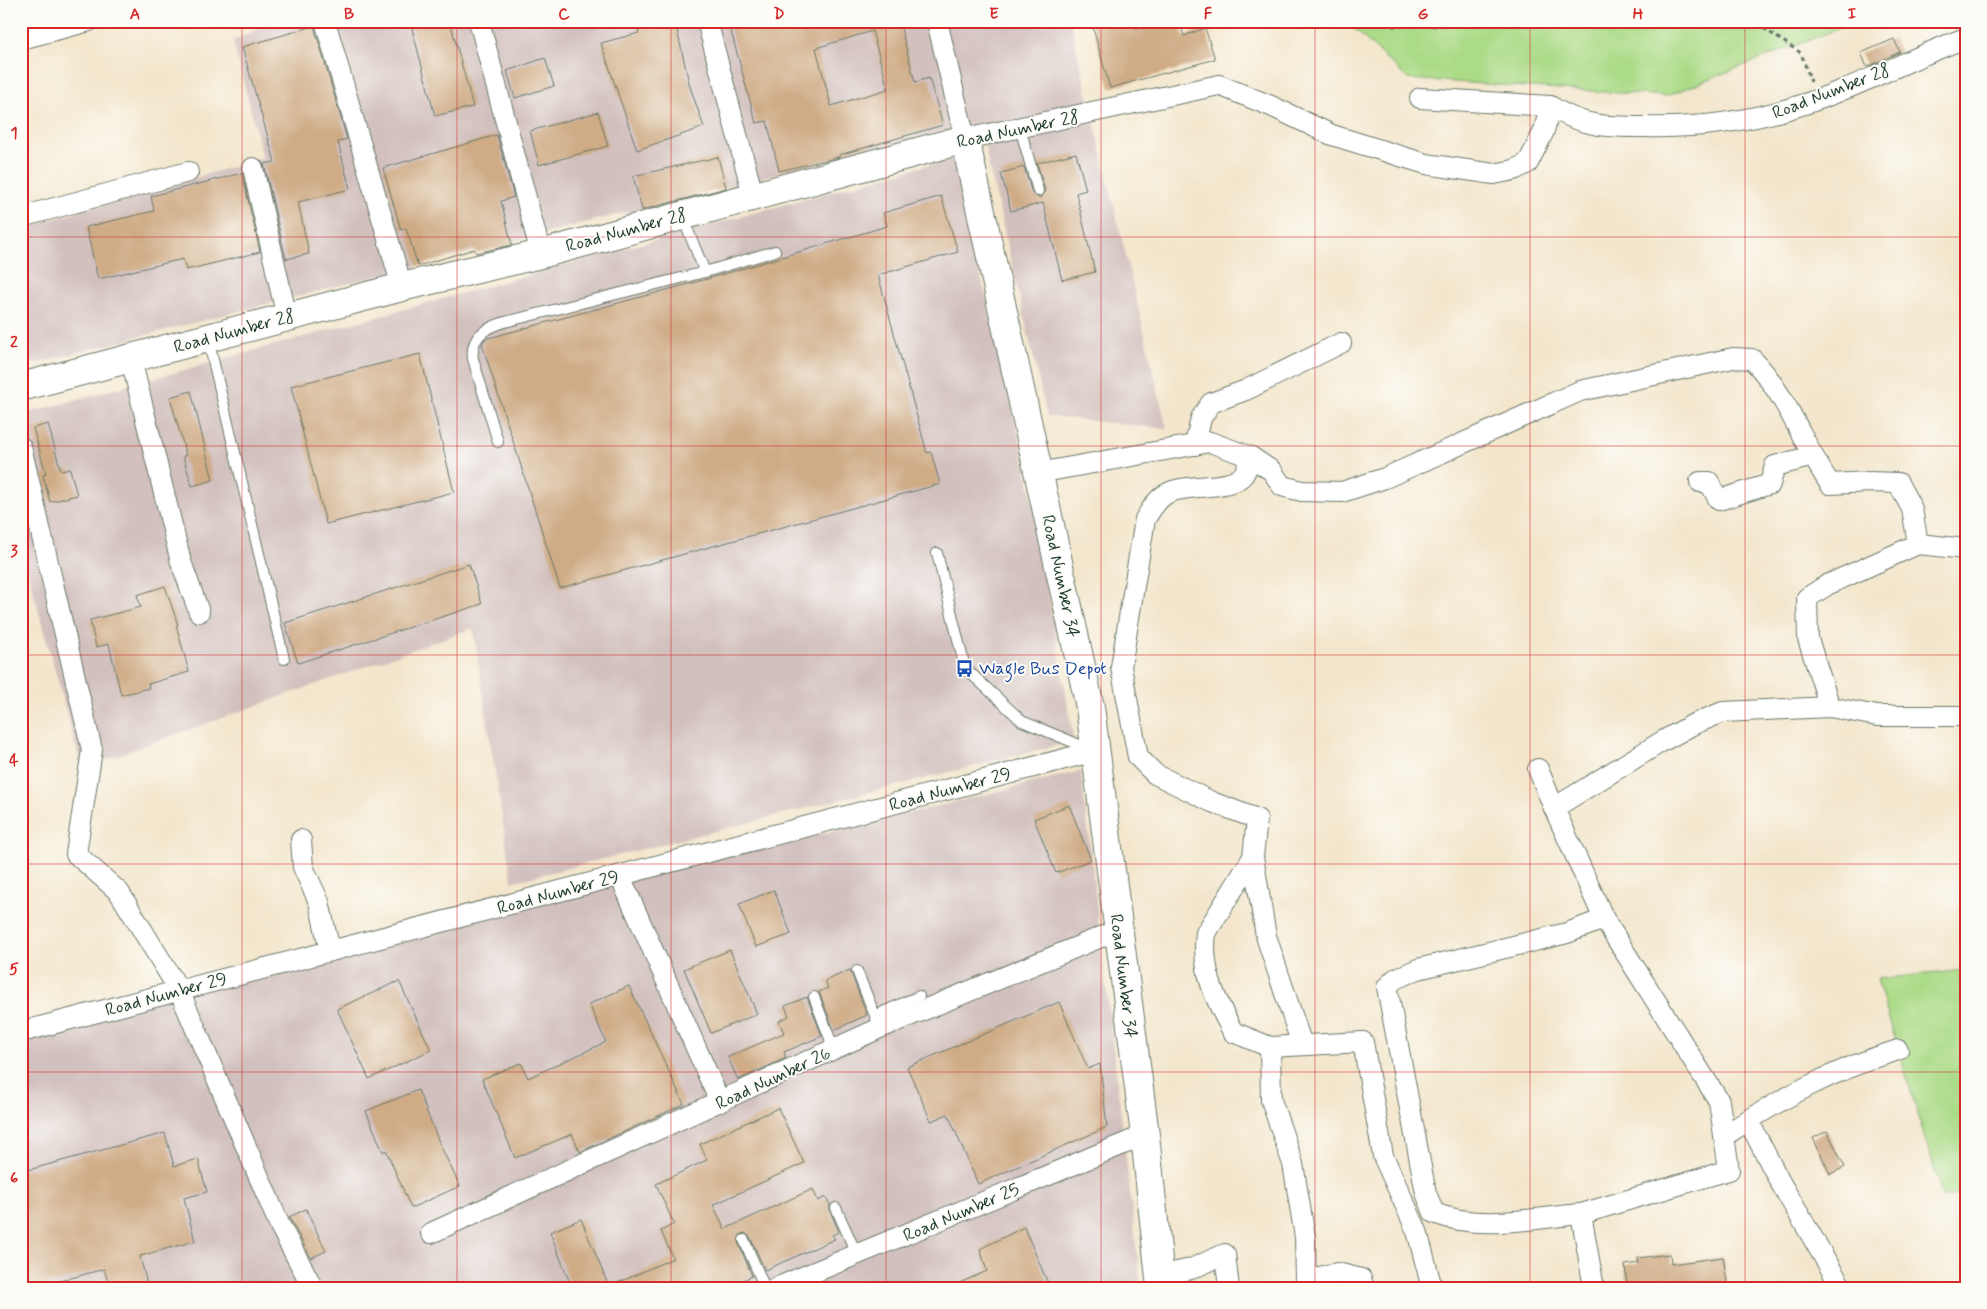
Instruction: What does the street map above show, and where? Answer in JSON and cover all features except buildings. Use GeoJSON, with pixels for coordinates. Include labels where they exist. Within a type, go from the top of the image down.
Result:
{"type":"FeatureCollection","features":[{"type":"Feature","properties":{"kind":"street"},"geometry":{"type":"LineString","coordinates":[[24,33],[89,21]]}},
{"type":"Feature","properties":{"kind":"street"},"geometry":{"type":"LineString","coordinates":[[325,21],[402,287]]}},
{"type":"Feature","properties":{"kind":"street"},"geometry":{"type":"LineString","coordinates":[[479,21],[541,254]]}},
{"type":"Feature","properties":{"kind":"street"},"geometry":{"type":"LineString","coordinates":[[707,21],[753,195]]}},
{"type":"Feature","properties":{"kind":"street","name":"Road Number 34"},"geometry":{"type":"LineString","coordinates":[[937,21],[965,139],[1090,706],[1145,1135],[1160,1282]]}},
{"type":"Feature","properties":{"kind":"street","name":"Road Number 28"},"geometry":{"type":"LineString","coordinates":[[21,387],[402,287],[541,254],[965,139],[1219,85],[1271,106],[1332,135],[1426,164],[1494,174],[1514,170],[1528,163],[1544,131],[1550,106],[1570,119],[1605,127],[1662,128],[1707,126],[1769,116],[1818,99],[1966,38]]}},
{"type":"Feature","properties":{"kind":"street"},"geometry":{"type":"LineString","coordinates":[[1420,98],[1550,106]]}},
{"type":"Feature","properties":{"kind":"street"},"geometry":{"type":"LineString","coordinates":[[253,168],[287,318]]}},
{"type":"Feature","properties":{"kind":"street"},"geometry":{"type":"LineString","coordinates":[[21,217],[188,172]]}},
{"type":"Feature","properties":{"kind":"street"},"geometry":{"type":"LineString","coordinates":[[1195,445],[1201,418],[1211,403],[1246,390],[1341,343]]}},
{"type":"Feature","properties":{"kind":"street"},"geometry":{"type":"LineString","coordinates":[[131,358],[181,562],[199,612]]}},
{"type":"Feature","properties":{"kind":"street"},"geometry":{"type":"LineString","coordinates":[[1038,473],[1210,442],[1251,456],[1272,471],[1282,486],[1302,491],[1342,492],[1385,478],[1580,391],[1733,358],[1752,359],[1763,370],[1803,434],[1813,456],[1830,484],[1898,483],[1912,509],[1918,544]]}},
{"type":"Feature","properties":{"kind":"street"},"geometry":{"type":"LineString","coordinates":[[21,447],[92,750],[76,854],[119,892],[179,990],[280,1226],[313,1288]]}},
{"type":"Feature","properties":{"kind":"street"},"geometry":{"type":"LineString","coordinates":[[1251,456],[1243,474],[1236,481],[1176,490],[1167,493],[1154,504],[1145,519],[1122,667],[1138,757],[1155,774],[1212,802],[1257,820],[1252,857],[1266,936],[1302,1045]]}},
{"type":"Feature","properties":{"kind":"street"},"geometry":{"type":"LineString","coordinates":[[1700,482],[1709,482],[1719,500],[1770,484],[1775,466],[1813,456]]}},
{"type":"Feature","properties":{"kind":"street"},"geometry":{"type":"LineString","coordinates":[[1830,707],[1808,639],[1807,598],[1827,585],[1918,544],[1966,549]]}},
{"type":"Feature","properties":{"kind":"street"},"geometry":{"type":"LineString","coordinates":[[1554,808],[1661,742],[1694,724],[1723,712],[1830,707],[1877,716],[1966,716]]}},
{"type":"Feature","properties":{"kind":"street","name":"Road Number 29"},"geometry":{"type":"LineString","coordinates":[[21,1032],[1095,751]]}},
{"type":"Feature","properties":{"kind":"street"},"geometry":{"type":"LineString","coordinates":[[1538,769],[1604,919],[1719,1101],[1729,1170],[1581,1214],[1475,1223],[1453,1221],[1434,1213],[1426,1192],[1387,988],[1395,978],[1418,969],[1567,933],[1604,919]]}},
{"type":"Feature","properties":{"kind":"street"},"geometry":{"type":"LineString","coordinates":[[301,840],[303,867],[319,902],[330,951]]}},
{"type":"Feature","properties":{"kind":"street"},"geometry":{"type":"LineString","coordinates":[[1252,857],[1206,933],[1204,948],[1207,973],[1217,1002],[1233,1032],[1270,1046],[1363,1042],[1383,1156],[1417,1230],[1432,1288]]}},
{"type":"Feature","properties":{"kind":"street"},"geometry":{"type":"LineString","coordinates":[[620,876],[720,1102]]}},
{"type":"Feature","properties":{"kind":"street","name":"Road Number 26"},"geometry":{"type":"LineString","coordinates":[[430,1233],[834,1049],[881,1020],[1118,930]]}},
{"type":"Feature","properties":{"kind":"street"},"geometry":{"type":"LineString","coordinates":[[1270,1046],[1271,1100],[1293,1164],[1306,1237],[1306,1280],[1337,1273],[1361,1279],[1364,1288]]}},
{"type":"Feature","properties":{"kind":"street"},"geometry":{"type":"LineString","coordinates":[[1724,1136],[1805,1086],[1852,1064],[1898,1050]]}},
{"type":"Feature","properties":{"kind":"street"},"geometry":{"type":"LineString","coordinates":[[1748,1120],[1780,1182],[1842,1288]]}},
{"type":"Feature","properties":{"kind":"street","name":"Road Number 25"},"geometry":{"type":"LineString","coordinates":[[776,1288],[1145,1135]]}},
{"type":"Feature","properties":{"kind":"street"},"geometry":{"type":"LineString","coordinates":[[1581,1214],[1594,1288]]}},
{"type":"Feature","properties":{"kind":"street"},"geometry":{"type":"LineString","coordinates":[[1160,1282],[1225,1254],[1229,1288]]}},
{"type":"Feature","properties":{"kind":"lane"},"geometry":{"type":"LineString","coordinates":[[1020,128],[1038,191]]}},
{"type":"Feature","properties":{"kind":"lane"},"geometry":{"type":"LineString","coordinates":[[681,215],[705,272]]}},
{"type":"Feature","properties":{"kind":"lane"},"geometry":{"type":"LineString","coordinates":[[498,442],[473,359],[472,349],[482,331],[505,322],[705,272],[775,251]]}},
{"type":"Feature","properties":{"kind":"lane"},"geometry":{"type":"LineString","coordinates":[[208,338],[284,659]]}},
{"type":"Feature","properties":{"kind":"lane"},"geometry":{"type":"LineString","coordinates":[[937,553],[965,668],[1022,721],[1095,751]]}},
{"type":"Feature","properties":{"kind":"lane"},"geometry":{"type":"LineString","coordinates":[[857,971],[881,1020]]}},
{"type":"Feature","properties":{"kind":"lane"},"geometry":{"type":"LineString","coordinates":[[905,1010],[919,996]]}},
{"type":"Feature","properties":{"kind":"lane"},"geometry":{"type":"LineString","coordinates":[[814,997],[834,1049]]}},
{"type":"Feature","properties":{"kind":"lane"},"geometry":{"type":"LineString","coordinates":[[836,1208],[857,1255]]}},
{"type":"Feature","properties":{"kind":"lane"},"geometry":{"type":"LineString","coordinates":[[744,1240],[765,1288]]}},
{"type":"Feature","properties":{"kind":"path"},"geometry":{"type":"LineString","coordinates":[[1386,21],[1391,26],[1774,21]]}},
{"type":"Feature","properties":{"kind":"path"},"geometry":{"type":"LineString","coordinates":[[1757,22],[1801,53],[1818,99]]}},
{"type":"Feature","properties":{"kind":"shaded area"},"geometry":{"type":"Polygon","coordinates":[[[275,21],[1070,21],[1167,429],[1047,416],[979,122],[21,367],[21,228],[263,158],[233,41],[275,21]]]}},
{"type":"Feature","properties":{"kind":"shaded area"},"geometry":{"type":"Polygon","coordinates":[[[953,158],[1028,475],[1074,741],[512,882],[473,628],[82,768],[21,547],[21,415],[953,158]]]}},
{"type":"Feature","properties":{"kind":"shaded area"},"geometry":{"type":"Polygon","coordinates":[[[1081,771],[1141,1288],[21,1288],[21,1029],[1081,771]]]}},
{"type":"Feature","properties":{"kind":"green space"},"geometry":{"type":"Polygon","coordinates":[[[1346,21],[1858,21],[1666,96],[1408,79],[1346,21]]]}},
{"type":"Feature","properties":{"kind":"green space"},"geometry":{"type":"Polygon","coordinates":[[[1966,970],[1966,1191],[1943,1198],[1877,979],[1966,970]]]}},
{"type":"Feature","properties":{"kind":"place","name":"Wagle Bus Depot"},"geometry":{"type":"Point","coordinates":[965,668]}}]}
